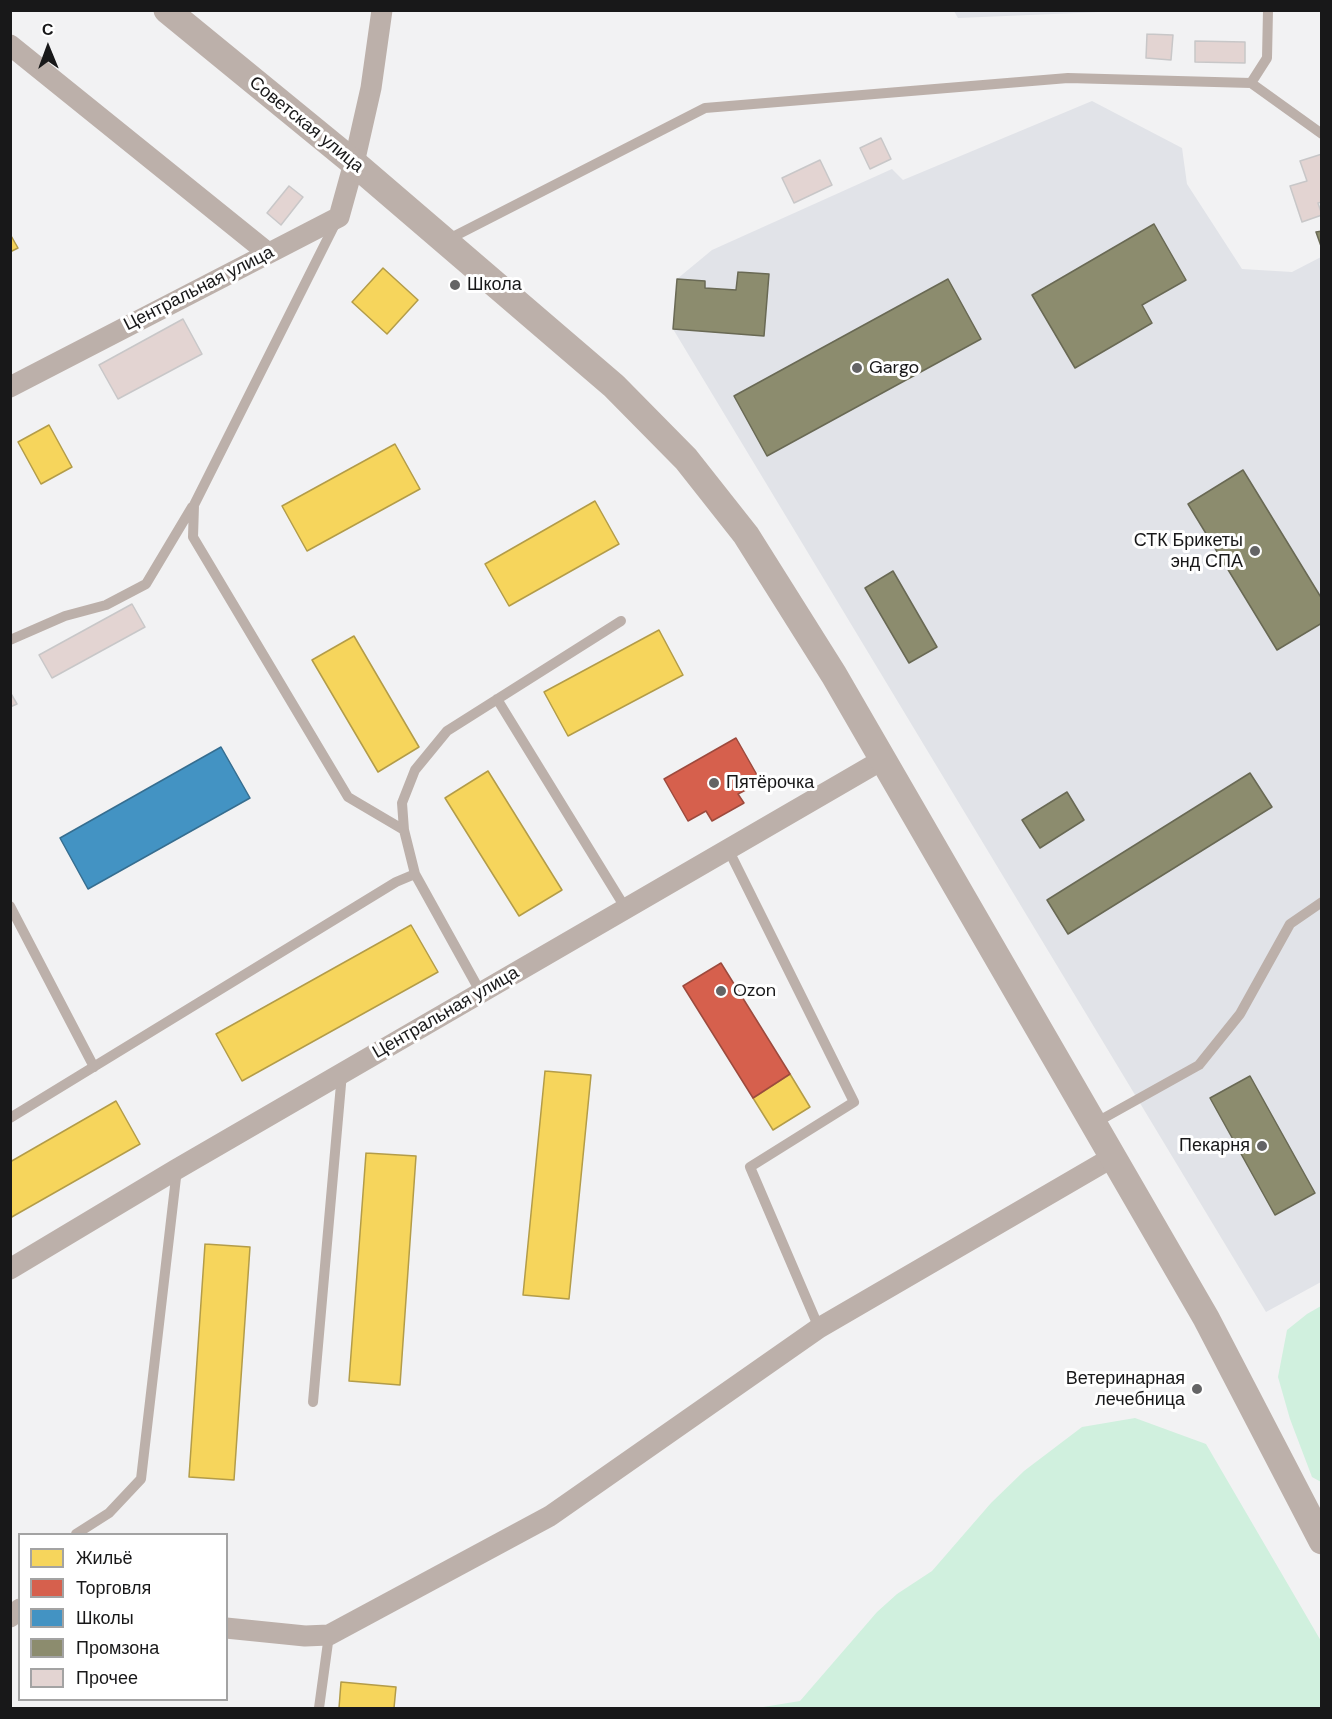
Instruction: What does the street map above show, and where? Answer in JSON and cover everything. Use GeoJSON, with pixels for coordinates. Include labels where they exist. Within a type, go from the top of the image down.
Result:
{"type":"FeatureCollection","features":[{"type":"Feature","properties":{"kind":"street","name":"Советская улица"},"geometry":{"type":"LineString","coordinates":[[167,10],[354,163],[614,386],[686,459],[746,535],[834,675],[1206,1317],[1314,1510],[1322,1541]]}},
{"type":"Feature","properties":{"kind":"street"},"geometry":{"type":"LineString","coordinates":[[339,217],[371,88],[382,10]]}},
{"type":"Feature","properties":{"kind":"street"},"geometry":{"type":"LineString","coordinates":[[10,45],[268,253]]}},
{"type":"Feature","properties":{"kind":"street","name":"Центральная улица"},"geometry":{"type":"LineString","coordinates":[[10,387],[339,217]]}},
{"type":"Feature","properties":{"kind":"street","name":"Центральная улица"},"geometry":{"type":"LineString","coordinates":[[10,1269],[177,1169],[882,760]]}},
{"type":"Feature","properties":{"kind":"street"},"geometry":{"type":"LineString","coordinates":[[228,1628],[305,1636],[329,1635],[550,1516],[819,1328],[1113,1157]]}},
{"type":"Feature","properties":{"kind":"lane"},"geometry":{"type":"LineString","coordinates":[[1251,83],[1267,58],[1268,10]]}},
{"type":"Feature","properties":{"kind":"lane"},"geometry":{"type":"LineString","coordinates":[[445,241],[705,108],[1068,78],[1251,83],[1322,134]]}},
{"type":"Feature","properties":{"kind":"lane"},"geometry":{"type":"LineString","coordinates":[[10,640],[65,616],[106,605],[146,584],[194,505],[339,217]]}},
{"type":"Feature","properties":{"kind":"lane"},"geometry":{"type":"LineString","coordinates":[[194,505],[193,537],[348,797],[404,830]]}},
{"type":"Feature","properties":{"kind":"lane"},"geometry":{"type":"LineString","coordinates":[[481,993],[415,874],[404,830],[402,803],[415,770],[447,731],[621,621]]}},
{"type":"Feature","properties":{"kind":"lane"},"geometry":{"type":"LineString","coordinates":[[497,699],[626,909]]}},
{"type":"Feature","properties":{"kind":"lane"},"geometry":{"type":"LineString","coordinates":[[728,849],[854,1102],[750,1167],[819,1328]]}},
{"type":"Feature","properties":{"kind":"lane"},"geometry":{"type":"LineString","coordinates":[[10,1118],[396,882],[415,874]]}},
{"type":"Feature","properties":{"kind":"lane"},"geometry":{"type":"LineString","coordinates":[[1094,1124],[1199,1065],[1240,1014],[1290,924],[1322,902]]}},
{"type":"Feature","properties":{"kind":"lane"},"geometry":{"type":"LineString","coordinates":[[10,906],[94,1067]]}},
{"type":"Feature","properties":{"kind":"lane"},"geometry":{"type":"LineString","coordinates":[[313,1402],[342,1073]]}},
{"type":"Feature","properties":{"kind":"lane"},"geometry":{"type":"LineString","coordinates":[[78,1533],[109,1513],[141,1479],[177,1169]]}},
{"type":"Feature","properties":{"kind":"lane"},"geometry":{"type":"LineString","coordinates":[[319,1708],[329,1635]]}},
{"type":"Feature","properties":{"kind":"shaded area"},"geometry":{"type":"Polygon","coordinates":[[[954,11],[1125,11],[958,18],[954,11]]]}},
{"type":"Feature","properties":{"kind":"shaded area"},"geometry":{"type":"Polygon","coordinates":[[[1092,101],[1182,148],[1187,184],[1242,269],[1292,272],[1321,257],[1321,1282],[1266,1312],[673,329],[677,279],[712,250],[892,169],[903,180],[1092,101]]]}},
{"type":"Feature","properties":{"kind":"green space"},"geometry":{"type":"Polygon","coordinates":[[[1321,1306],[1321,1482],[1312,1477],[1290,1419],[1278,1377],[1287,1330],[1321,1306]]]}},
{"type":"Feature","properties":{"kind":"green space"},"geometry":{"type":"Polygon","coordinates":[[[1135,1418],[1206,1444],[1321,1641],[1321,1708],[757,1708],[800,1701],[877,1612],[897,1594],[932,1571],[991,1503],[1024,1471],[1082,1427],[1135,1418]]]}},
{"type":"Feature","properties":{"kind":"building: Жильё"},"geometry":{"type":"Polygon","coordinates":[[[10,234],[18,248],[10,252],[10,234]]]}},
{"type":"Feature","properties":{"kind":"building: Жильё"},"geometry":{"type":"Polygon","coordinates":[[[383,268],[418,300],[387,334],[352,302],[383,268]]]}},
{"type":"Feature","properties":{"kind":"building: Жильё"},"geometry":{"type":"Polygon","coordinates":[[[49,425],[72,467],[41,484],[18,442],[49,425]]]}},
{"type":"Feature","properties":{"kind":"building: Жильё"},"geometry":{"type":"Polygon","coordinates":[[[395,444],[420,489],[307,551],[282,506],[395,444]]]}},
{"type":"Feature","properties":{"kind":"building: Жильё"},"geometry":{"type":"Polygon","coordinates":[[[595,501],[619,544],[509,606],[485,564],[595,501]]]}},
{"type":"Feature","properties":{"kind":"building: Жильё"},"geometry":{"type":"Polygon","coordinates":[[[659,630],[683,675],[568,736],[544,692],[659,630]]]}},
{"type":"Feature","properties":{"kind":"building: Жильё"},"geometry":{"type":"Polygon","coordinates":[[[354,636],[419,747],[378,772],[312,660],[354,636]]]}},
{"type":"Feature","properties":{"kind":"building: Жильё"},"geometry":{"type":"Polygon","coordinates":[[[488,771],[562,890],[519,916],[445,798],[488,771]]]}},
{"type":"Feature","properties":{"kind":"building: Жильё"},"geometry":{"type":"Polygon","coordinates":[[[411,925],[438,972],[242,1081],[216,1034],[411,925]]]}},
{"type":"Feature","properties":{"kind":"building: Жильё"},"geometry":{"type":"Polygon","coordinates":[[[545,1071],[591,1075],[569,1299],[523,1295],[545,1071]]]}},
{"type":"Feature","properties":{"kind":"building: Жильё"},"geometry":{"type":"Polygon","coordinates":[[[790,1074],[810,1107],[773,1130],[753,1098],[790,1074]]]}},
{"type":"Feature","properties":{"kind":"building: Жильё"},"geometry":{"type":"Polygon","coordinates":[[[116,1101],[140,1144],[10,1218],[10,1162],[116,1101]]]}},
{"type":"Feature","properties":{"kind":"building: Жильё"},"geometry":{"type":"Polygon","coordinates":[[[366,1153],[416,1156],[400,1385],[349,1381],[366,1153]]]}},
{"type":"Feature","properties":{"kind":"building: Жильё"},"geometry":{"type":"Polygon","coordinates":[[[205,1244],[250,1247],[234,1480],[189,1477],[205,1244]]]}},
{"type":"Feature","properties":{"kind":"building: Жильё"},"geometry":{"type":"Polygon","coordinates":[[[341,1682],[396,1687],[394,1708],[339,1708],[341,1682]]]}},
{"type":"Feature","properties":{"kind":"building: Торговля"},"geometry":{"type":"Polygon","coordinates":[[[736,738],[761,782],[738,794],[744,803],[712,821],[706,811],[688,821],[664,779],[736,738]]]}},
{"type":"Feature","properties":{"kind":"building: Торговля"},"geometry":{"type":"Polygon","coordinates":[[[721,963],[790,1074],[753,1098],[683,986],[721,963]]]}},
{"type":"Feature","properties":{"kind":"building: Школы"},"geometry":{"type":"Polygon","coordinates":[[[221,747],[250,798],[88,889],[60,838],[221,747]]]}},
{"type":"Feature","properties":{"kind":"building: Промзона"},"geometry":{"type":"Polygon","coordinates":[[[1154,224],[1186,280],[1142,305],[1152,323],[1075,368],[1032,295],[1154,224]]]}},
{"type":"Feature","properties":{"kind":"building: Промзона"},"geometry":{"type":"Polygon","coordinates":[[[1322,231],[1322,249],[1316,232],[1322,231]]]}},
{"type":"Feature","properties":{"kind":"building: Промзона"},"geometry":{"type":"Polygon","coordinates":[[[738,272],[769,274],[764,336],[673,329],[677,279],[705,281],[705,288],[736,290],[738,272]]]}},
{"type":"Feature","properties":{"kind":"building: Промзона","name":"Gargo"},"geometry":{"type":"Polygon","coordinates":[[[948,279],[981,339],[767,456],[734,396],[948,279]]]}},
{"type":"Feature","properties":{"kind":"building: Промзона","name":"СТК Брикеты энд СПА"},"geometry":{"type":"Polygon","coordinates":[[[1243,470],[1322,599],[1322,623],[1277,650],[1188,504],[1243,470]]]}},
{"type":"Feature","properties":{"kind":"building: Промзона"},"geometry":{"type":"Polygon","coordinates":[[[893,571],[937,647],[909,663],[865,588],[893,571]]]}},
{"type":"Feature","properties":{"kind":"building: Промзона"},"geometry":{"type":"Polygon","coordinates":[[[1250,773],[1272,807],[1068,934],[1047,900],[1250,773]]]}},
{"type":"Feature","properties":{"kind":"building: Промзона"},"geometry":{"type":"Polygon","coordinates":[[[1067,792],[1084,820],[1040,848],[1022,820],[1067,792]]]}},
{"type":"Feature","properties":{"kind":"building: Промзона","name":"Пекарня"},"geometry":{"type":"Polygon","coordinates":[[[1250,1076],[1315,1193],[1275,1215],[1210,1098],[1250,1076]]]}},
{"type":"Feature","properties":{"kind":"building: Прочее"},"geometry":{"type":"Polygon","coordinates":[[[1147,34],[1173,35],[1171,60],[1146,58],[1147,34]]]}},
{"type":"Feature","properties":{"kind":"building: Прочее"},"geometry":{"type":"Polygon","coordinates":[[[1195,41],[1245,42],[1245,63],[1195,62],[1195,41]]]}},
{"type":"Feature","properties":{"kind":"building: Прочее"},"geometry":{"type":"Polygon","coordinates":[[[881,138],[891,159],[870,169],[860,148],[881,138]]]}},
{"type":"Feature","properties":{"kind":"building: Прочее"},"geometry":{"type":"Polygon","coordinates":[[[1322,154],[1322,202],[1318,203],[1322,215],[1302,222],[1290,186],[1307,181],[1300,161],[1322,154]]]}},
{"type":"Feature","properties":{"kind":"building: Прочее"},"geometry":{"type":"Polygon","coordinates":[[[820,160],[832,185],[794,203],[782,178],[820,160]]]}},
{"type":"Feature","properties":{"kind":"building: Прочее"},"geometry":{"type":"Polygon","coordinates":[[[289,186],[303,197],[281,225],[267,213],[289,186]]]}},
{"type":"Feature","properties":{"kind":"building: Прочее"},"geometry":{"type":"Polygon","coordinates":[[[183,319],[202,354],[118,399],[99,365],[183,319]]]}},
{"type":"Feature","properties":{"kind":"building: Прочее"},"geometry":{"type":"Polygon","coordinates":[[[132,604],[145,627],[52,678],[39,655],[132,604]]]}},
{"type":"Feature","properties":{"kind":"building: Прочее"},"geometry":{"type":"Polygon","coordinates":[[[10,692],[17,704],[10,707],[10,692]]]}},
{"type":"Feature","properties":{"kind":"place","name":"Школа"},"geometry":{"type":"Point","coordinates":[455,285]}},
{"type":"Feature","properties":{"kind":"place","name":"Gargo"},"geometry":{"type":"Point","coordinates":[857,368]}},
{"type":"Feature","properties":{"kind":"place","name":"СТК Брикеты энд СПА"},"geometry":{"type":"Point","coordinates":[1255,551]}},
{"type":"Feature","properties":{"kind":"place","name":"Пятёрочка"},"geometry":{"type":"Point","coordinates":[714,783]}},
{"type":"Feature","properties":{"kind":"place","name":"Ozon"},"geometry":{"type":"Point","coordinates":[721,991]}},
{"type":"Feature","properties":{"kind":"place","name":"Пекарня"},"geometry":{"type":"Point","coordinates":[1262,1146]}},
{"type":"Feature","properties":{"kind":"place","name":"Ветеринарная лечебница"},"geometry":{"type":"Point","coordinates":[1197,1389]}}]}
